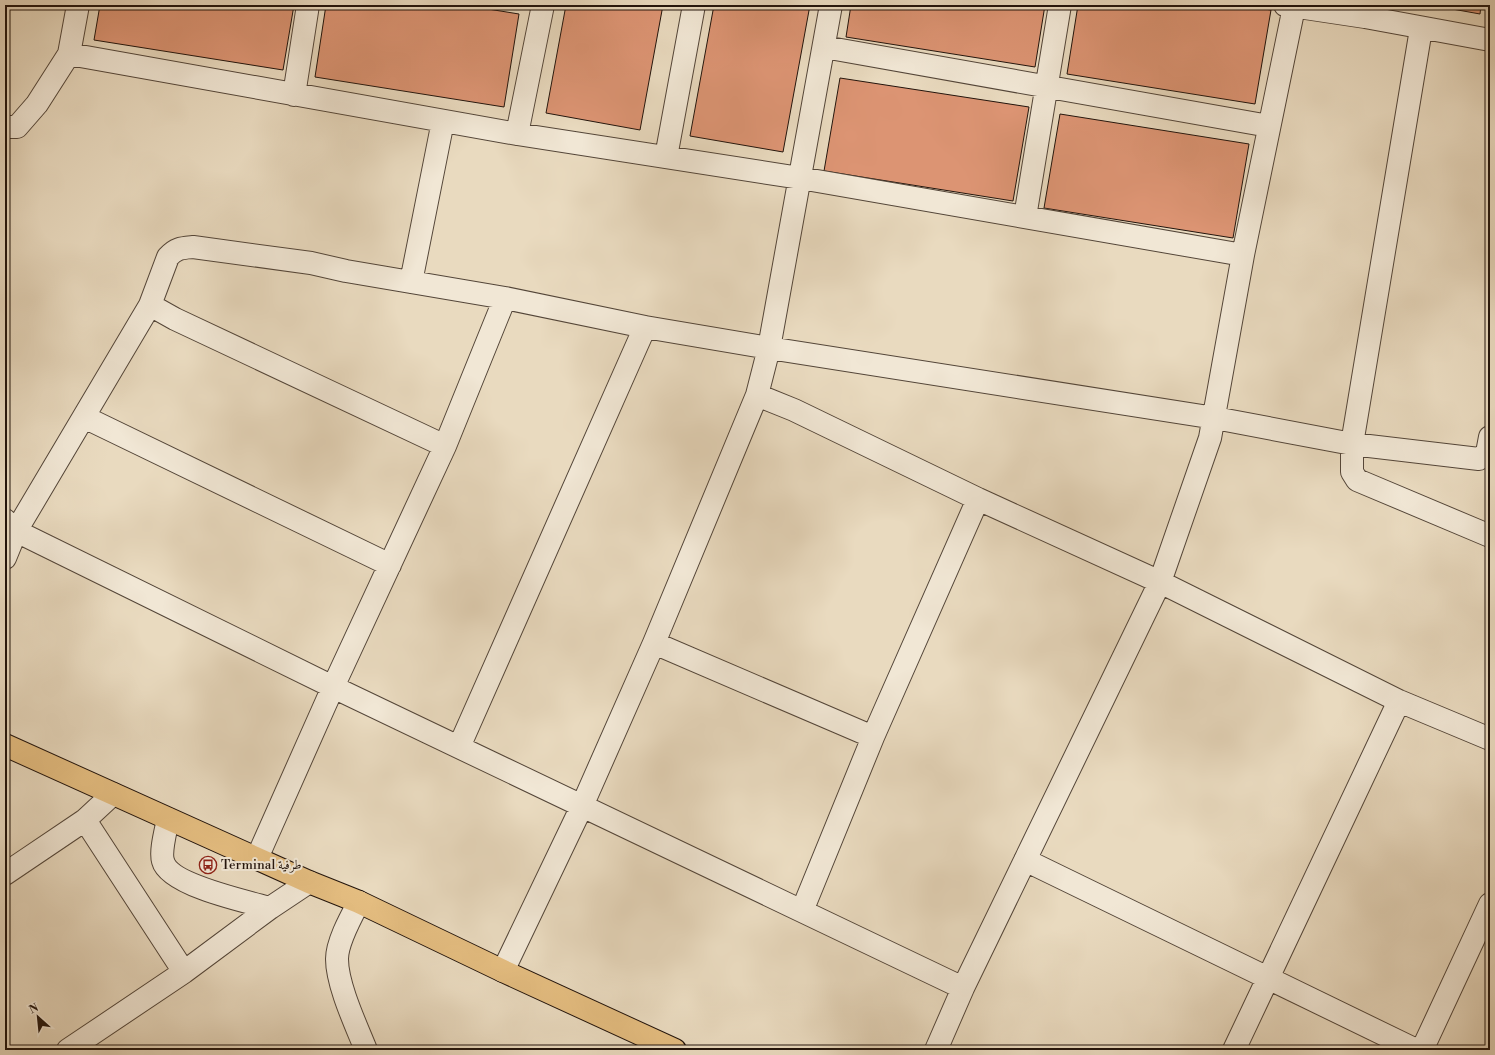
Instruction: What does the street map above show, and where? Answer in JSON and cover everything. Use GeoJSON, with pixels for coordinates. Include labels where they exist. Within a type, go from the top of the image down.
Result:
{"type":"FeatureCollection","features":[{"type":"Feature","properties":{"kind":"main road"},"geometry":{"type":"LineString","coordinates":[[5,745],[309,882],[359,902],[503,971],[675,1050]]}},
{"type":"Feature","properties":{"kind":"street"},"geometry":{"type":"LineString","coordinates":[[5,127],[17,127],[37,104],[69,54],[78,5]]}},
{"type":"Feature","properties":{"kind":"street"},"geometry":{"type":"LineString","coordinates":[[294,95],[308,5]]}},
{"type":"Feature","properties":{"kind":"street"},"geometry":{"type":"LineString","coordinates":[[517,134],[542,5]]}},
{"type":"Feature","properties":{"kind":"street"},"geometry":{"type":"LineString","coordinates":[[666,157],[694,5]]}},
{"type":"Feature","properties":{"kind":"street"},"geometry":{"type":"LineString","coordinates":[[503,971],[582,806],[654,643],[757,395],[769,348],[831,5]]}},
{"type":"Feature","properties":{"kind":"street"},"geometry":{"type":"LineString","coordinates":[[1024,217],[1045,86],[1060,5]]}},
{"type":"Feature","properties":{"kind":"street"},"geometry":{"type":"LineString","coordinates":[[936,1050],[963,988],[1160,582],[1210,438],[1215,418],[1243,255],[1269,126],[1289,6],[1366,11],[1421,29],[1490,40]]}},
{"type":"Feature","properties":{"kind":"street"},"geometry":{"type":"LineString","coordinates":[[1421,29],[1352,444],[1352,472],[1357,480],[1490,536]]}},
{"type":"Feature","properties":{"kind":"street"},"geometry":{"type":"LineString","coordinates":[[824,47],[1269,126]]}},
{"type":"Feature","properties":{"kind":"street"},"geometry":{"type":"LineString","coordinates":[[69,54],[517,134],[800,178],[1243,255]]}},
{"type":"Feature","properties":{"kind":"street"},"geometry":{"type":"LineString","coordinates":[[411,282],[443,121]]}},
{"type":"Feature","properties":{"kind":"street"},"geometry":{"type":"LineString","coordinates":[[5,558],[11,526],[84,417],[150,305],[168,257],[178,248],[193,247],[311,263],[346,271],[505,298],[645,327],[1215,418],[1352,444],[1479,460],[1487,453],[1490,437]]}},
{"type":"Feature","properties":{"kind":"street"},"geometry":{"type":"LineString","coordinates":[[257,858],[333,687],[445,446],[505,298]]}},
{"type":"Feature","properties":{"kind":"street"},"geometry":{"type":"LineString","coordinates":[[150,305],[182,322],[445,446]]}},
{"type":"Feature","properties":{"kind":"street"},"geometry":{"type":"LineString","coordinates":[[459,747],[645,327]]}},
{"type":"Feature","properties":{"kind":"street"},"geometry":{"type":"LineString","coordinates":[[757,395],[794,410],[978,499],[1160,582],[1399,701],[1490,739]]}},
{"type":"Feature","properties":{"kind":"street"},"geometry":{"type":"LineString","coordinates":[[84,417],[390,565]]}},
{"type":"Feature","properties":{"kind":"street"},"geometry":{"type":"LineString","coordinates":[[802,911],[874,737],[978,499]]}},
{"type":"Feature","properties":{"kind":"street"},"geometry":{"type":"LineString","coordinates":[[11,526],[333,687],[963,988]]}},
{"type":"Feature","properties":{"kind":"street"},"geometry":{"type":"LineString","coordinates":[[654,643],[874,737]]}},
{"type":"Feature","properties":{"kind":"street"},"geometry":{"type":"LineString","coordinates":[[1234,1050],[1399,701]]}},
{"type":"Feature","properties":{"kind":"street"},"geometry":{"type":"LineString","coordinates":[[5,874],[85,820],[113,794]]}},
{"type":"Feature","properties":{"kind":"street"},"geometry":{"type":"LineString","coordinates":[[168,819],[162,854],[163,862],[166,868],[178,878],[204,890],[270,908]]}},
{"type":"Feature","properties":{"kind":"street"},"geometry":{"type":"LineString","coordinates":[[85,820],[184,972]]}},
{"type":"Feature","properties":{"kind":"street"},"geometry":{"type":"LineString","coordinates":[[1025,860],[1416,1050]]}},
{"type":"Feature","properties":{"kind":"street"},"geometry":{"type":"LineString","coordinates":[[68,1050],[184,972],[270,908],[309,882]]}},
{"type":"Feature","properties":{"kind":"street"},"geometry":{"type":"LineString","coordinates":[[359,902],[344,931],[337,958],[341,983],[366,1050]]}},
{"type":"Feature","properties":{"kind":"street"},"geometry":{"type":"LineString","coordinates":[[1422,1050],[1490,904]]}},
{"type":"Feature","properties":{"kind":"building"},"geometry":{"type":"Polygon","coordinates":[[[100,5],[294,5],[283,70],[94,40],[100,5]]]}},
{"type":"Feature","properties":{"kind":"building"},"geometry":{"type":"Polygon","coordinates":[[[326,5],[463,5],[519,14],[504,107],[315,77],[326,5]]]}},
{"type":"Feature","properties":{"kind":"building"},"geometry":{"type":"Polygon","coordinates":[[[566,5],[663,5],[640,130],[546,113],[566,5]]]}},
{"type":"Feature","properties":{"kind":"building"},"geometry":{"type":"Polygon","coordinates":[[[714,5],[810,5],[783,152],[690,136],[714,5]]]}},
{"type":"Feature","properties":{"kind":"building"},"geometry":{"type":"Polygon","coordinates":[[[851,5],[1045,5],[1035,67],[846,37],[851,5]]]}},
{"type":"Feature","properties":{"kind":"building"},"geometry":{"type":"Polygon","coordinates":[[[1078,5],[1239,5],[1271,10],[1255,104],[1067,74],[1078,5]]]}},
{"type":"Feature","properties":{"kind":"building"},"geometry":{"type":"Polygon","coordinates":[[[1430,5],[1481,5],[1480,14],[1430,5]]]}},
{"type":"Feature","properties":{"kind":"building"},"geometry":{"type":"Polygon","coordinates":[[[840,78],[1029,107],[1013,201],[824,171],[840,78]]]}},
{"type":"Feature","properties":{"kind":"building"},"geometry":{"type":"Polygon","coordinates":[[[1060,114],[1249,144],[1233,238],[1044,208],[1060,114]]]}},
{"type":"Feature","properties":{"kind":"place","name":"Terminal طرفية"},"geometry":{"type":"Point","coordinates":[208,865]}}]}
